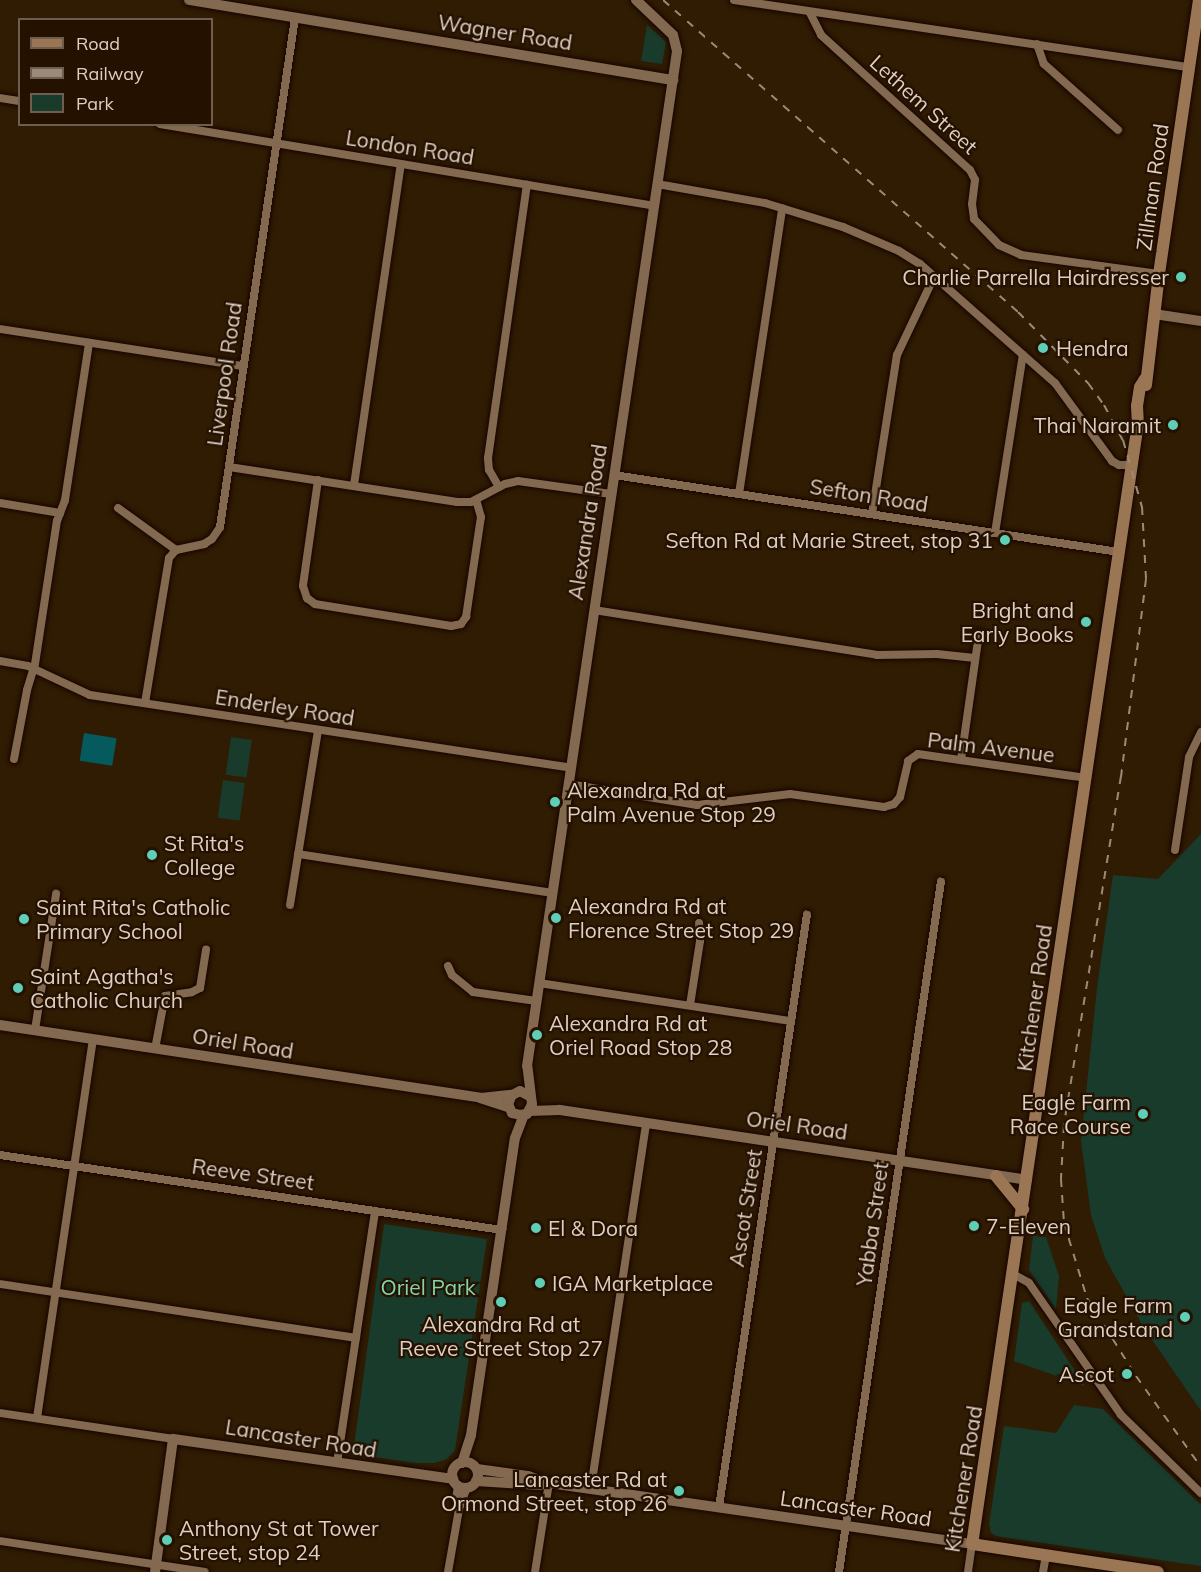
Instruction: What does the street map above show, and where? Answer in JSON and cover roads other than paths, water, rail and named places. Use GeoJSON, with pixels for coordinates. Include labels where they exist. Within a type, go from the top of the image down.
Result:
{"type":"FeatureCollection","features":[{"type":"Feature","properties":{"kind":"main road","name":"Zillman Road"},"geometry":{"type":"LineString","coordinates":[[1132,465],[1138,423],[1143,415],[1145,379],[1159,274],[1199,0]]}},
{"type":"Feature","properties":{"kind":"main road","name":"Kitchener Road"},"geometry":{"type":"LineString","coordinates":[[972,1544],[1028,1180],[1132,465]]}},
{"type":"Feature","properties":{"kind":"main road"},"geometry":{"type":"LineString","coordinates":[[996,1176],[1023,1209]]}},
{"type":"Feature","properties":{"kind":"main road","name":"Lancaster Road"},"geometry":{"type":"LineString","coordinates":[[972,1544],[1158,1572]]}},
{"type":"Feature","properties":{"kind":"street","name":"Wagner Road"},"geometry":{"type":"LineString","coordinates":[[189,0],[673,80]]}},
{"type":"Feature","properties":{"kind":"street","name":"Alexandra Road"},"geometry":{"type":"LineString","coordinates":[[518,1111],[530,1098],[527,1066],[536,1001],[673,80],[676,38],[636,0]]}},
{"type":"Feature","properties":{"kind":"street"},"geometry":{"type":"LineString","coordinates":[[734,0],[1189,67]]}},
{"type":"Feature","properties":{"kind":"street","name":"Lethem Street"},"geometry":{"type":"LineString","coordinates":[[810,13],[820,35],[970,170],[975,180],[972,204],[974,219],[999,245],[1021,255],[1159,274]]}},
{"type":"Feature","properties":{"kind":"street","name":"Liverpool Road"},"geometry":{"type":"LineString","coordinates":[[176,550],[204,544],[217,534],[229,467],[295,18]]}},
{"type":"Feature","properties":{"kind":"street"},"geometry":{"type":"LineString","coordinates":[[1037,44],[1044,64],[1118,129]]}},
{"type":"Feature","properties":{"kind":"street"},"geometry":{"type":"LineString","coordinates":[[0,98],[18,101]]}},
{"type":"Feature","properties":{"kind":"street","name":"London Road"},"geometry":{"type":"LineString","coordinates":[[172,126],[653,206]]}},
{"type":"Feature","properties":{"kind":"street"},"geometry":{"type":"LineString","coordinates":[[354,486],[401,164]]}},
{"type":"Feature","properties":{"kind":"street"},"geometry":{"type":"LineString","coordinates":[[657,184],[747,199],[782,208],[878,241],[899,251],[934,276],[1063,392],[1112,461],[1119,465],[1132,465]]}},
{"type":"Feature","properties":{"kind":"street"},"geometry":{"type":"LineString","coordinates":[[499,487],[489,470],[488,458],[527,185]]}},
{"type":"Feature","properties":{"kind":"street"},"geometry":{"type":"LineString","coordinates":[[739,494],[782,208]]}},
{"type":"Feature","properties":{"kind":"street"},"geometry":{"type":"LineString","coordinates":[[872,514],[897,355],[934,276]]}},
{"type":"Feature","properties":{"kind":"street"},"geometry":{"type":"LineString","coordinates":[[1154,314],[1201,321]]}},
{"type":"Feature","properties":{"kind":"street"},"geometry":{"type":"LineString","coordinates":[[0,329],[243,366]]}},
{"type":"Feature","properties":{"kind":"street"},"geometry":{"type":"LineString","coordinates":[[15,759],[60,513],[65,500],[89,343]]}},
{"type":"Feature","properties":{"kind":"street"},"geometry":{"type":"LineString","coordinates":[[996,533],[1023,354]]}},
{"type":"Feature","properties":{"kind":"street"},"geometry":{"type":"LineString","coordinates":[[229,467],[456,502],[476,500],[499,487],[518,481],[611,494]]}},
{"type":"Feature","properties":{"kind":"street","name":"Sefton Road"},"geometry":{"type":"LineString","coordinates":[[614,475],[1119,552]]}},
{"type":"Feature","properties":{"kind":"street"},"geometry":{"type":"LineString","coordinates":[[318,480],[303,586],[307,598],[315,604],[451,626],[461,624],[466,617],[481,517],[476,500]]}},
{"type":"Feature","properties":{"kind":"street"},"geometry":{"type":"LineString","coordinates":[[0,503],[60,513]]}},
{"type":"Feature","properties":{"kind":"street"},"geometry":{"type":"LineString","coordinates":[[118,508],[176,550],[167,565],[144,704]]}},
{"type":"Feature","properties":{"kind":"street"},"geometry":{"type":"LineString","coordinates":[[594,610],[877,655],[937,654],[975,658]]}},
{"type":"Feature","properties":{"kind":"street"},"geometry":{"type":"LineString","coordinates":[[961,760],[979,633]]}},
{"type":"Feature","properties":{"kind":"street","name":"Enderley Road"},"geometry":{"type":"LineString","coordinates":[[0,660],[33,668],[84,693],[570,768]]}},
{"type":"Feature","properties":{"kind":"street"},"geometry":{"type":"LineString","coordinates":[[290,904],[318,730]]}},
{"type":"Feature","properties":{"kind":"street"},"geometry":{"type":"LineString","coordinates":[[1175,850],[1189,757],[1201,732]]}},
{"type":"Feature","properties":{"kind":"street","name":"Palm Avenue"},"geometry":{"type":"LineString","coordinates":[[568,784],[697,805],[790,794],[884,807],[894,804],[900,797],[911,757],[922,754],[1087,778]]}},
{"type":"Feature","properties":{"kind":"street"},"geometry":{"type":"LineString","coordinates":[[298,854],[552,893]]}},
{"type":"Feature","properties":{"kind":"street","name":"Yabba Street"},"geometry":{"type":"LineString","coordinates":[[839,1572],[941,881]]}},
{"type":"Feature","properties":{"kind":"street"},"geometry":{"type":"LineString","coordinates":[[35,1030],[56,894]]}},
{"type":"Feature","properties":{"kind":"street","name":"Ascot Street"},"geometry":{"type":"LineString","coordinates":[[719,1508],[807,914]]}},
{"type":"Feature","properties":{"kind":"street"},"geometry":{"type":"LineString","coordinates":[[690,1005],[700,940],[699,922]]}},
{"type":"Feature","properties":{"kind":"street"},"geometry":{"type":"LineString","coordinates":[[155,1049],[165,996],[192,992],[200,988],[206,949]]}},
{"type":"Feature","properties":{"kind":"street"},"geometry":{"type":"LineString","coordinates":[[448,966],[452,975],[473,992],[536,1001]]}},
{"type":"Feature","properties":{"kind":"street"},"geometry":{"type":"LineString","coordinates":[[539,983],[791,1021]]}},
{"type":"Feature","properties":{"kind":"street","name":"Oriel Road"},"geometry":{"type":"LineString","coordinates":[[0,1025],[480,1098],[518,1111],[560,1110],[1028,1180]]}},
{"type":"Feature","properties":{"kind":"street"},"geometry":{"type":"LineString","coordinates":[[37,1418],[93,1040]]}},
{"type":"Feature","properties":{"kind":"street","name":"Alexandra Road"},"geometry":{"type":"LineString","coordinates":[[518,1111],[514,1093],[527,1066]]}},
{"type":"Feature","properties":{"kind":"street","name":"Oriel Road"},"geometry":{"type":"LineString","coordinates":[[480,1098],[514,1093],[560,1110]]}},
{"type":"Feature","properties":{"kind":"street"},"geometry":{"type":"LineString","coordinates":[[448,1572],[502,1230],[518,1111]]}},
{"type":"Feature","properties":{"kind":"street"},"geometry":{"type":"LineString","coordinates":[[591,1488],[646,1123]]}},
{"type":"Feature","properties":{"kind":"street","name":"Reeve Street"},"geometry":{"type":"LineString","coordinates":[[0,1155],[502,1230]]}},
{"type":"Feature","properties":{"kind":"street"},"geometry":{"type":"LineString","coordinates":[[337,1463],[375,1211]]}},
{"type":"Feature","properties":{"kind":"street"},"geometry":{"type":"LineString","coordinates":[[1013,1274],[1029,1283],[1121,1414],[1201,1493]]}},
{"type":"Feature","properties":{"kind":"street"},"geometry":{"type":"LineString","coordinates":[[0,1284],[356,1338]]}},
{"type":"Feature","properties":{"kind":"street"},"geometry":{"type":"LineString","coordinates":[[0,1413],[173,1439],[156,1569]]}},
{"type":"Feature","properties":{"kind":"street"},"geometry":{"type":"LineString","coordinates":[[462,1477],[475,1468],[471,1434]]}},
{"type":"Feature","properties":{"kind":"street","name":"Lancaster Road"},"geometry":{"type":"LineString","coordinates":[[173,1439],[424,1475],[538,1485],[549,1483]]}},
{"type":"Feature","properties":{"kind":"street","name":"Lancaster Road"},"geometry":{"type":"LineString","coordinates":[[462,1477],[475,1468],[528,1476],[549,1483],[972,1544]]}},
{"type":"Feature","properties":{"kind":"street"},"geometry":{"type":"LineString","coordinates":[[535,1572],[549,1483]]}},
{"type":"Feature","properties":{"kind":"street"},"geometry":{"type":"LineString","coordinates":[[0,1541],[156,1569],[205,1572]]}},
{"type":"Feature","properties":{"kind":"street","name":"Kitchener Road"},"geometry":{"type":"LineString","coordinates":[[968,1572],[972,1544]]}},
{"type":"Feature","properties":{"kind":"street"},"geometry":{"type":"LineString","coordinates":[[1043,1572],[1046,1555]]}},
{"type":"Feature","properties":{"kind":"water"},"geometry":{"type":"Polygon","coordinates":[[[84,733],[117,738],[112,766],[80,761],[84,733]]]}},
{"type":"Feature","properties":{"kind":"railway"},"geometry":{"type":"LineString","coordinates":[[663,0],[1018,312],[1088,383],[1104,405],[1123,440],[1142,507],[1146,579],[1121,776],[1064,1125],[1061,1179],[1064,1223],[1087,1298],[1136,1376],[1201,1467]]}},
{"type":"Feature","properties":{"kind":"place","name":"Charlie Parrella Hairdresser"},"geometry":{"type":"Point","coordinates":[1181,277]}},
{"type":"Feature","properties":{"kind":"place","name":"Hendra"},"geometry":{"type":"Point","coordinates":[1043,348]}},
{"type":"Feature","properties":{"kind":"place","name":"Thai Naramit"},"geometry":{"type":"Point","coordinates":[1173,425]}},
{"type":"Feature","properties":{"kind":"place","name":"Sefton Rd at Marie Street, stop 31"},"geometry":{"type":"Point","coordinates":[1005,540]}},
{"type":"Feature","properties":{"kind":"place","name":"Bright and Early Books"},"geometry":{"type":"Point","coordinates":[1086,622]}},
{"type":"Feature","properties":{"kind":"place","name":"Alexandra Rd at Palm Avenue Stop 29"},"geometry":{"type":"Point","coordinates":[555,802]}},
{"type":"Feature","properties":{"kind":"place","name":"St Rita's College"},"geometry":{"type":"Point","coordinates":[152,855]}},
{"type":"Feature","properties":{"kind":"place","name":"Alexandra Rd at Florence Street Stop 29"},"geometry":{"type":"Point","coordinates":[556,918]}},
{"type":"Feature","properties":{"kind":"place","name":"Saint Rita's Catholic Primary School"},"geometry":{"type":"Point","coordinates":[24,919]}},
{"type":"Feature","properties":{"kind":"place","name":"Saint Agatha's Catholic Church"},"geometry":{"type":"Point","coordinates":[18,988]}},
{"type":"Feature","properties":{"kind":"place","name":"Alexandra Rd at Oriel Road Stop 28"},"geometry":{"type":"Point","coordinates":[537,1035]}},
{"type":"Feature","properties":{"kind":"place","name":"Eagle Farm Race Course"},"geometry":{"type":"Point","coordinates":[1143,1114]}},
{"type":"Feature","properties":{"kind":"place","name":"7-Eleven"},"geometry":{"type":"Point","coordinates":[974,1226]}},
{"type":"Feature","properties":{"kind":"place","name":"El & Dora"},"geometry":{"type":"Point","coordinates":[536,1228]}},
{"type":"Feature","properties":{"kind":"place","name":"IGA Marketplace"},"geometry":{"type":"Point","coordinates":[540,1283]}},
{"type":"Feature","properties":{"kind":"place","name":"Alexandra Rd at Reeve Street Stop 27"},"geometry":{"type":"Point","coordinates":[501,1302]}},
{"type":"Feature","properties":{"kind":"place","name":"Eagle Farm Grandstand"},"geometry":{"type":"Point","coordinates":[1185,1317]}},
{"type":"Feature","properties":{"kind":"place","name":"Ascot"},"geometry":{"type":"Point","coordinates":[1127,1374]}},
{"type":"Feature","properties":{"kind":"place","name":"Lancaster Rd at Ormond Street, stop 26"},"geometry":{"type":"Point","coordinates":[679,1491]}},
{"type":"Feature","properties":{"kind":"place","name":"Anthony St at Tower Street, stop 24"},"geometry":{"type":"Point","coordinates":[167,1540]}},
{"type":"Feature","properties":{"kind":"park label","name":"Oriel Park"},"geometry":{"type":"Point","coordinates":[428,1287]}}]}
